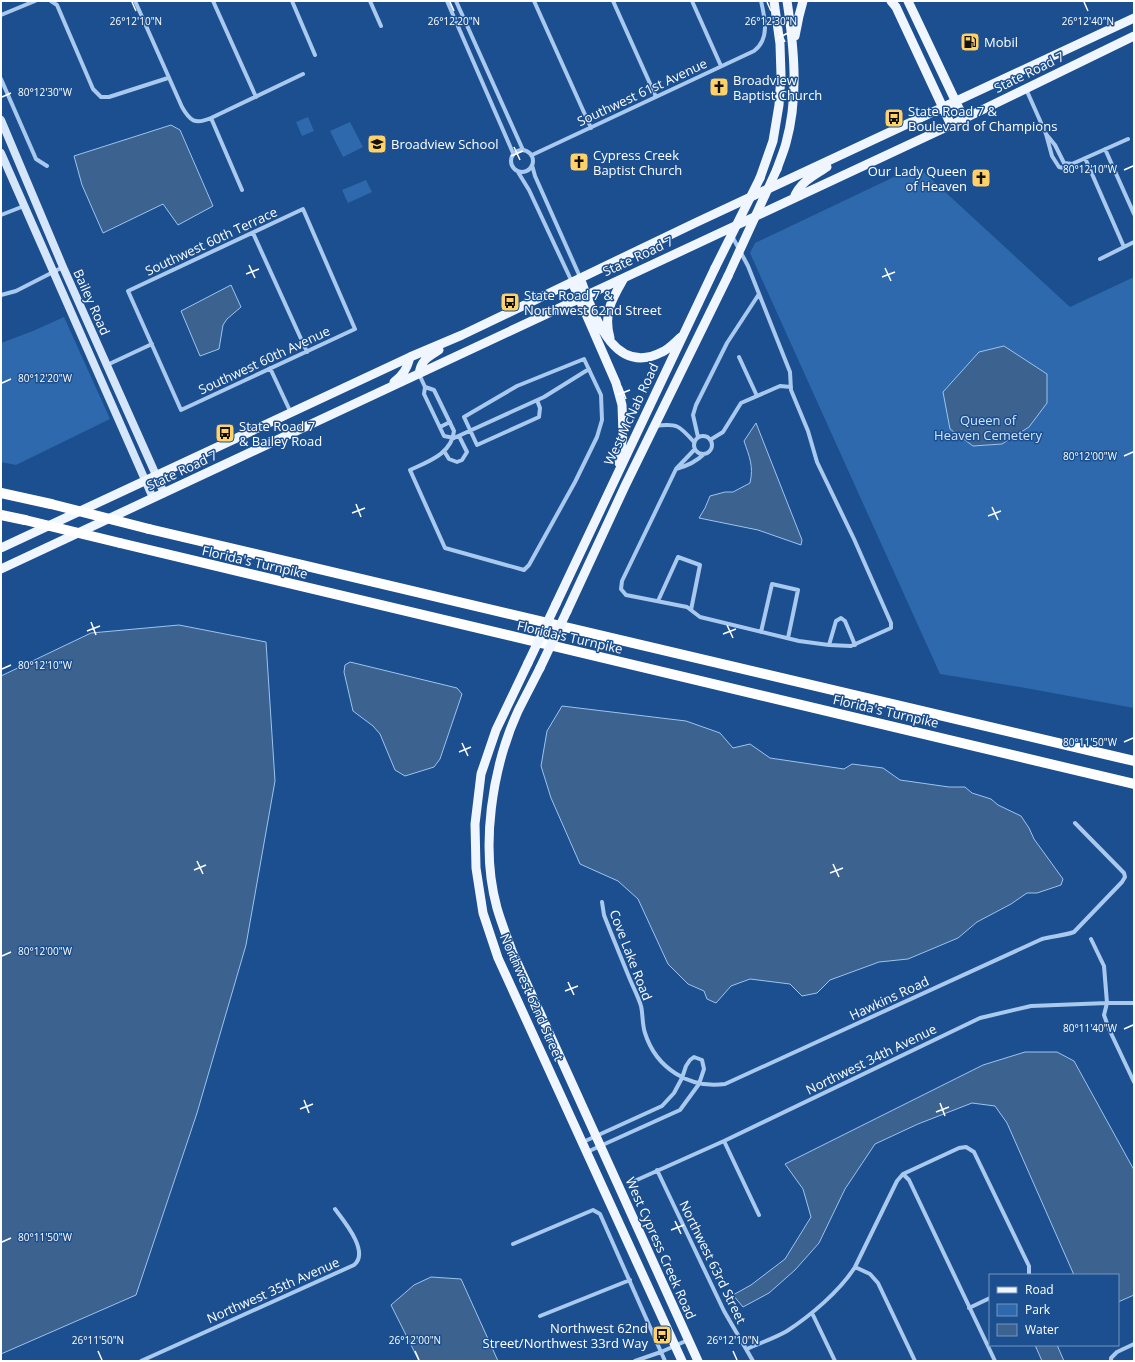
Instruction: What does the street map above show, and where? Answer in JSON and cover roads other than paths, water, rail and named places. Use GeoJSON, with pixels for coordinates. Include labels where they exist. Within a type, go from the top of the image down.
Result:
{"type":"FeatureCollection","features":[{"type":"Feature","properties":{"kind":"highway","name":"Florida's Turnpike"},"geometry":{"type":"LineString","coordinates":[[1,493],[1134,761]]}},
{"type":"Feature","properties":{"kind":"highway","name":"Florida's Turnpike"},"geometry":{"type":"LineString","coordinates":[[1,515],[1134,784]]}},
{"type":"Feature","properties":{"kind":"main road","name":"West McNab Road"},"geometry":{"type":"LineString","coordinates":[[528,663],[683,334],[760,178],[773,141],[779,105],[781,75],[780,44],[774,1]]}},
{"type":"Feature","properties":{"kind":"main road","name":"West McNab Road"},"geometry":{"type":"LineString","coordinates":[[540,668],[654,426],[728,276],[777,169],[786,142],[792,108],[794,76],[794,43],[787,1]]}},
{"type":"Feature","properties":{"kind":"main road"},"geometry":{"type":"LineString","coordinates":[[794,43],[803,1]]}},
{"type":"Feature","properties":{"kind":"main road"},"geometry":{"type":"LineString","coordinates":[[908,1],[964,119]]}},
{"type":"Feature","properties":{"kind":"main road"},"geometry":{"type":"LineString","coordinates":[[893,3],[951,125]]}},
{"type":"Feature","properties":{"kind":"main road","name":"State Road 7"},"geometry":{"type":"LineString","coordinates":[[1,548],[410,357],[462,335],[1134,18]]}},
{"type":"Feature","properties":{"kind":"main road","name":"State Road 7"},"geometry":{"type":"LineString","coordinates":[[1,569],[964,119],[1134,36]]}},
{"type":"Feature","properties":{"kind":"main road"},"geometry":{"type":"LineString","coordinates":[[794,198],[801,185],[846,153]]}},
{"type":"Feature","properties":{"kind":"main road"},"geometry":{"type":"LineString","coordinates":[[611,343],[607,329],[607,311],[624,278]]}},
{"type":"Feature","properties":{"kind":"main road"},"geometry":{"type":"LineString","coordinates":[[576,280],[616,383],[622,405],[623,434],[617,474]]}},
{"type":"Feature","properties":{"kind":"main road"},"geometry":{"type":"LineString","coordinates":[[583,297],[611,343],[629,356],[641,358],[650,357],[663,352],[683,334]]}},
{"type":"Feature","properties":{"kind":"main road"},"geometry":{"type":"LineString","coordinates":[[419,374],[420,366],[425,358],[462,335]]}},
{"type":"Feature","properties":{"kind":"main road"},"geometry":{"type":"LineString","coordinates":[[385,390],[403,375],[408,367],[410,357]]}},
{"type":"Feature","properties":{"kind":"main road","name":"Northwest 62nd Street"},"geometry":{"type":"LineString","coordinates":[[528,663],[496,730],[481,774],[475,824],[476,868],[483,913],[498,958],[587,1152]]}},
{"type":"Feature","properties":{"kind":"main road","name":"Northwest 62nd Street"},"geometry":{"type":"LineString","coordinates":[[540,668],[518,712],[507,742],[496,781],[488,832],[490,868],[497,907],[512,951],[601,1146]]}},
{"type":"Feature","properties":{"kind":"main road","name":"West Cypress Creek Road"},"geometry":{"type":"LineString","coordinates":[[601,1146],[698,1361]]}},
{"type":"Feature","properties":{"kind":"main road","name":"West Cypress Creek Road"},"geometry":{"type":"LineString","coordinates":[[587,1152],[682,1361]]}},
{"type":"Feature","properties":{"kind":"street"},"geometry":{"type":"LineString","coordinates":[[1,15],[35,1]]}},
{"type":"Feature","properties":{"kind":"street"},"geometry":{"type":"LineString","coordinates":[[51,1],[57,6],[93,89],[101,97],[109,97],[168,78]]}},
{"type":"Feature","properties":{"kind":"street"},"geometry":{"type":"LineString","coordinates":[[135,1],[168,78],[188,117],[194,121],[202,122],[303,74]]}},
{"type":"Feature","properties":{"kind":"street"},"geometry":{"type":"LineString","coordinates":[[213,1],[256,97]]}},
{"type":"Feature","properties":{"kind":"street"},"geometry":{"type":"LineString","coordinates":[[292,1],[315,55]]}},
{"type":"Feature","properties":{"kind":"street"},"geometry":{"type":"LineString","coordinates":[[370,1],[381,26]]}},
{"type":"Feature","properties":{"kind":"street"},"geometry":{"type":"LineString","coordinates":[[534,1],[591,128]]}},
{"type":"Feature","properties":{"kind":"street"},"geometry":{"type":"LineString","coordinates":[[613,1],[656,97]]}},
{"type":"Feature","properties":{"kind":"street"},"geometry":{"type":"LineString","coordinates":[[692,1],[721,66]]}},
{"type":"Feature","properties":{"kind":"street","name":"Southwest 61st Avenue"},"geometry":{"type":"LineString","coordinates":[[532,155],[754,51],[761,46],[766,30],[761,1]]}},
{"type":"Feature","properties":{"kind":"street"},"geometry":{"type":"LineString","coordinates":[[523,150],[457,2],[448,3],[513,153],[511,157],[511,165],[518,172],[529,190],[550,233],[576,280]]}},
{"type":"Feature","properties":{"kind":"street"},"geometry":{"type":"LineString","coordinates":[[1,79],[36,159],[47,166]]}},
{"type":"Feature","properties":{"kind":"street"},"geometry":{"type":"LineString","coordinates":[[1026,88],[1046,134],[1052,156],[1059,167],[1063,168],[1073,164],[1128,139]]}},
{"type":"Feature","properties":{"kind":"street"},"geometry":{"type":"LineString","coordinates":[[210,118],[242,190]]}},
{"type":"Feature","properties":{"kind":"street","name":"Bailey Road"},"geometry":{"type":"LineString","coordinates":[[1,120],[4,136],[155,476],[164,493]]}},
{"type":"Feature","properties":{"kind":"street"},"geometry":{"type":"LineString","coordinates":[[1046,134],[1064,163],[1073,164]]}},
{"type":"Feature","properties":{"kind":"street"},"geometry":{"type":"LineString","coordinates":[[1105,149],[1134,214]]}},
{"type":"Feature","properties":{"kind":"street"},"geometry":{"type":"LineString","coordinates":[[513,153],[523,150],[532,155],[532,165],[535,176],[560,232],[576,280]]}},
{"type":"Feature","properties":{"kind":"street","name":"Bailey Road"},"geometry":{"type":"LineString","coordinates":[[1,152],[153,498]]}},
{"type":"Feature","properties":{"kind":"street"},"geometry":{"type":"LineString","coordinates":[[1085,158],[1124,247]]}},
{"type":"Feature","properties":{"kind":"street"},"geometry":{"type":"LineString","coordinates":[[518,172],[528,170],[532,165]]}},
{"type":"Feature","properties":{"kind":"street"},"geometry":{"type":"LineString","coordinates":[[1,215],[24,206]]}},
{"type":"Feature","properties":{"kind":"street","name":"Southwest 60th Terrace"},"geometry":{"type":"LineString","coordinates":[[152,344],[128,291],[303,209],[356,329]]}},
{"type":"Feature","properties":{"kind":"street"},"geometry":{"type":"LineString","coordinates":[[695,450],[676,469],[622,581],[621,589],[626,595],[688,607],[700,617],[788,638],[829,645],[851,646],[891,628],[891,623],[854,540],[817,462],[808,431],[791,390],[790,372],[748,266],[728,229]]}},
{"type":"Feature","properties":{"kind":"street"},"geometry":{"type":"LineString","coordinates":[[550,233],[560,232]]}},
{"type":"Feature","properties":{"kind":"street"},"geometry":{"type":"LineString","coordinates":[[252,233],[307,352]]}},
{"type":"Feature","properties":{"kind":"street"},"geometry":{"type":"LineString","coordinates":[[1100,258],[1134,242]]}},
{"type":"Feature","properties":{"kind":"street"},"geometry":{"type":"LineString","coordinates":[[1,295],[16,291],[63,267]]}},
{"type":"Feature","properties":{"kind":"street"},"geometry":{"type":"LineString","coordinates":[[698,437],[693,415],[696,405],[727,343],[759,294]]}},
{"type":"Feature","properties":{"kind":"street"},"geometry":{"type":"LineString","coordinates":[[76,322],[86,318]]}},
{"type":"Feature","properties":{"kind":"street","name":"Southwest 60th Avenue"},"geometry":{"type":"LineString","coordinates":[[152,344],[181,410],[356,329]]}},
{"type":"Feature","properties":{"kind":"street"},"geometry":{"type":"LineString","coordinates":[[107,365],[152,344]]}},
{"type":"Feature","properties":{"kind":"street"},"geometry":{"type":"LineString","coordinates":[[739,356],[757,396]]}},
{"type":"Feature","properties":{"kind":"street"},"geometry":{"type":"LineString","coordinates":[[537,400],[540,408],[539,417],[477,445],[470,430],[464,417],[517,386],[584,359],[589,369],[601,395],[602,420],[598,437],[529,565],[524,570],[445,548],[410,470],[441,455],[454,438],[470,430],[537,400],[589,369]]}},
{"type":"Feature","properties":{"kind":"street"},"geometry":{"type":"LineString","coordinates":[[270,368],[291,413]]}},
{"type":"Feature","properties":{"kind":"street"},"geometry":{"type":"LineString","coordinates":[[419,374],[425,386],[424,394],[444,436],[454,438]]}},
{"type":"Feature","properties":{"kind":"street"},"geometry":{"type":"LineString","coordinates":[[425,386],[434,390],[454,431],[454,438]]}},
{"type":"Feature","properties":{"kind":"street"},"geometry":{"type":"LineString","coordinates":[[710,440],[723,432],[741,403],[780,386],[791,387]]}},
{"type":"Feature","properties":{"kind":"street"},"geometry":{"type":"LineString","coordinates":[[440,427],[450,422]]}},
{"type":"Feature","properties":{"kind":"street","name":"West McNab Road"},"geometry":{"type":"LineString","coordinates":[[654,426],[669,424],[676,425],[694,442]]}},
{"type":"Feature","properties":{"kind":"street"},"geometry":{"type":"LineString","coordinates":[[676,469],[688,466],[709,451],[712,446],[710,440],[703,435],[698,437],[694,442],[695,450]]}},
{"type":"Feature","properties":{"kind":"street"},"geometry":{"type":"LineString","coordinates":[[444,450],[449,459],[457,462],[462,460],[467,452],[459,436]]}},
{"type":"Feature","properties":{"kind":"street"},"geometry":{"type":"LineString","coordinates":[[695,450],[704,454]]}},
{"type":"Feature","properties":{"kind":"street"},"geometry":{"type":"LineString","coordinates":[[658,601],[678,557],[700,565],[691,610]]}},
{"type":"Feature","properties":{"kind":"street"},"geometry":{"type":"LineString","coordinates":[[761,632],[772,584],[779,585],[798,590],[788,638]]}},
{"type":"Feature","properties":{"kind":"street"},"geometry":{"type":"LineString","coordinates":[[829,645],[836,621],[841,618],[845,621],[855,644]]}},
{"type":"Feature","properties":{"kind":"street","name":"Hawkins Road"},"geometry":{"type":"LineString","coordinates":[[698,1084],[711,1086],[725,1084],[1042,939],[1074,932],[1125,877],[1124,873],[1075,823]]}},
{"type":"Feature","properties":{"kind":"street","name":"Cove Lake Road"},"geometry":{"type":"LineString","coordinates":[[602,902],[604,915],[641,1007],[644,1032],[655,1057],[682,1078],[698,1084]]}},
{"type":"Feature","properties":{"kind":"street"},"geometry":{"type":"LineString","coordinates":[[1091,939],[1104,966],[1107,1003],[1104,1015],[1108,1029],[1134,1082]]}},
{"type":"Feature","properties":{"kind":"street","name":"Northwest 34th Avenue"},"geometry":{"type":"LineString","coordinates":[[630,1183],[724,1141],[980,1018],[1031,1006],[1134,1003]]}},
{"type":"Feature","properties":{"kind":"street"},"geometry":{"type":"LineString","coordinates":[[583,1142],[662,1106],[674,1093],[690,1060],[694,1057],[698,1057],[702,1060],[704,1069],[698,1084],[680,1110],[587,1152]]}},
{"type":"Feature","properties":{"kind":"street"},"geometry":{"type":"LineString","coordinates":[[724,1141],[759,1215]]}},
{"type":"Feature","properties":{"kind":"street"},"geometry":{"type":"LineString","coordinates":[[747,1349],[786,1332],[812,1313],[848,1278],[855,1267],[896,1181],[903,1174],[959,1148],[966,1147],[974,1152],[1029,1266],[1029,1274]]}},
{"type":"Feature","properties":{"kind":"street","name":"Northwest 63rd Street"},"geometry":{"type":"LineString","coordinates":[[657,1170],[724,1311],[753,1361]]}},
{"type":"Feature","properties":{"kind":"street"},"geometry":{"type":"LineString","coordinates":[[903,1174],[909,1180],[995,1361]]}},
{"type":"Feature","properties":{"kind":"street","name":"Northwest 35th Avenue"},"geometry":{"type":"LineString","coordinates":[[141,1361],[358,1262],[359,1248],[346,1224],[335,1210]]}},
{"type":"Feature","properties":{"kind":"street"},"geometry":{"type":"LineString","coordinates":[[512,1244],[593,1210],[600,1214],[665,1361]]}},
{"type":"Feature","properties":{"kind":"street"},"geometry":{"type":"LineString","coordinates":[[855,1267],[870,1274],[878,1283],[915,1361]]}},
{"type":"Feature","properties":{"kind":"street"},"geometry":{"type":"LineString","coordinates":[[540,1316],[630,1280]]}},
{"type":"Feature","properties":{"kind":"street"},"geometry":{"type":"LineString","coordinates":[[969,1308],[989,1298]]}},
{"type":"Feature","properties":{"kind":"street"},"geometry":{"type":"LineString","coordinates":[[812,1313],[835,1361]]}},
{"type":"Feature","properties":{"kind":"street"},"geometry":{"type":"LineString","coordinates":[[634,1361],[661,1352],[689,1340]]}},
{"type":"Feature","properties":{"kind":"street"},"geometry":{"type":"LineString","coordinates":[[1111,1360],[1117,1352],[1134,1344]]}},
{"type":"Feature","properties":{"kind":"water"},"geometry":{"type":"Polygon","coordinates":[[[171,125],[180,130],[213,206],[178,225],[163,204],[103,233],[82,185],[74,156],[171,125]]]}},
{"type":"Feature","properties":{"kind":"water"},"geometry":{"type":"Polygon","coordinates":[[[231,285],[241,307],[227,319],[223,325],[219,349],[200,356],[181,311],[231,285]]]}},
{"type":"Feature","properties":{"kind":"water"},"geometry":{"type":"Polygon","coordinates":[[[1004,346],[1047,374],[1047,403],[1029,427],[1002,444],[973,446],[950,429],[943,392],[979,352],[1004,346]]]}},
{"type":"Feature","properties":{"kind":"water"},"geometry":{"type":"Polygon","coordinates":[[[756,423],[802,540],[801,545],[758,530],[699,518],[710,496],[725,492],[733,492],[750,483],[751,466],[744,441],[756,423]]]}},
{"type":"Feature","properties":{"kind":"water"},"geometry":{"type":"Polygon","coordinates":[[[179,625],[266,642],[275,781],[246,945],[197,1113],[136,1295],[1,1354],[1,676],[91,633],[179,625]]]}},
{"type":"Feature","properties":{"kind":"water"},"geometry":{"type":"Polygon","coordinates":[[[350,662],[457,688],[462,694],[440,759],[434,767],[405,776],[395,770],[380,734],[373,726],[353,711],[344,672],[345,665],[350,662]]]}},
{"type":"Feature","properties":{"kind":"water"},"geometry":{"type":"Polygon","coordinates":[[[562,706],[686,721],[720,733],[733,748],[750,744],[770,758],[844,769],[852,764],[883,768],[900,780],[949,787],[965,787],[972,793],[991,799],[998,805],[1021,816],[1034,839],[1063,879],[1061,885],[1037,893],[1027,893],[1011,904],[977,922],[958,938],[908,959],[879,962],[830,980],[817,993],[802,996],[790,984],[750,979],[731,986],[716,1003],[707,999],[704,991],[688,984],[668,964],[638,899],[618,881],[580,864],[551,798],[541,766],[547,731],[562,706]]]}},
{"type":"Feature","properties":{"kind":"water"},"geometry":{"type":"Polygon","coordinates":[[[1025,1052],[1057,1052],[1074,1061],[1134,1170],[1134,1295],[1119,1302],[1119,1274],[1074,1274],[1007,1123],[995,1106],[972,1103],[918,1124],[875,1144],[845,1189],[819,1243],[795,1270],[769,1293],[743,1307],[733,1295],[751,1285],[785,1259],[811,1217],[803,1189],[785,1164],[983,1065],[1025,1052]]]}},
{"type":"Feature","properties":{"kind":"water"},"geometry":{"type":"Polygon","coordinates":[[[431,1277],[461,1279],[498,1361],[419,1361],[391,1305],[414,1285],[431,1277]]]}},
{"type":"Feature","properties":{"kind":"water"},"geometry":{"type":"Polygon","coordinates":[[[1035,1346],[1057,1346],[1064,1361],[1042,1361],[1035,1346]]]}},
{"type":"Feature","properties":{"kind":"place","name":"Mobil"},"geometry":{"type":"Point","coordinates":[970,42]}},
{"type":"Feature","properties":{"kind":"place","name":"Broadview Baptist Church"},"geometry":{"type":"Point","coordinates":[719,87]}},
{"type":"Feature","properties":{"kind":"place","name":"State Road 7 & Boulevard of Champions"},"geometry":{"type":"Point","coordinates":[894,118]}},
{"type":"Feature","properties":{"kind":"place","name":"Broadview School"},"geometry":{"type":"Point","coordinates":[377,144]}},
{"type":"Feature","properties":{"kind":"place","name":"Cypress Creek Baptist Church"},"geometry":{"type":"Point","coordinates":[579,162]}},
{"type":"Feature","properties":{"kind":"place","name":"Our Lady Queen of Heaven"},"geometry":{"type":"Point","coordinates":[981,178]}},
{"type":"Feature","properties":{"kind":"place","name":"State Road 7 & Northwest 62nd Street"},"geometry":{"type":"Point","coordinates":[510,302]}},
{"type":"Feature","properties":{"kind":"place","name":"State Road 7 & Bailey Road"},"geometry":{"type":"Point","coordinates":[225,433]}},
{"type":"Feature","properties":{"kind":"place","name":"Northwest 62nd Street/Northwest 33rd Way"},"geometry":{"type":"Point","coordinates":[662,1335]}},
{"type":"Feature","properties":{"kind":"park label","name":"Queen of Heaven Cemetery"},"geometry":{"type":"Point","coordinates":[988,428]}}]}
